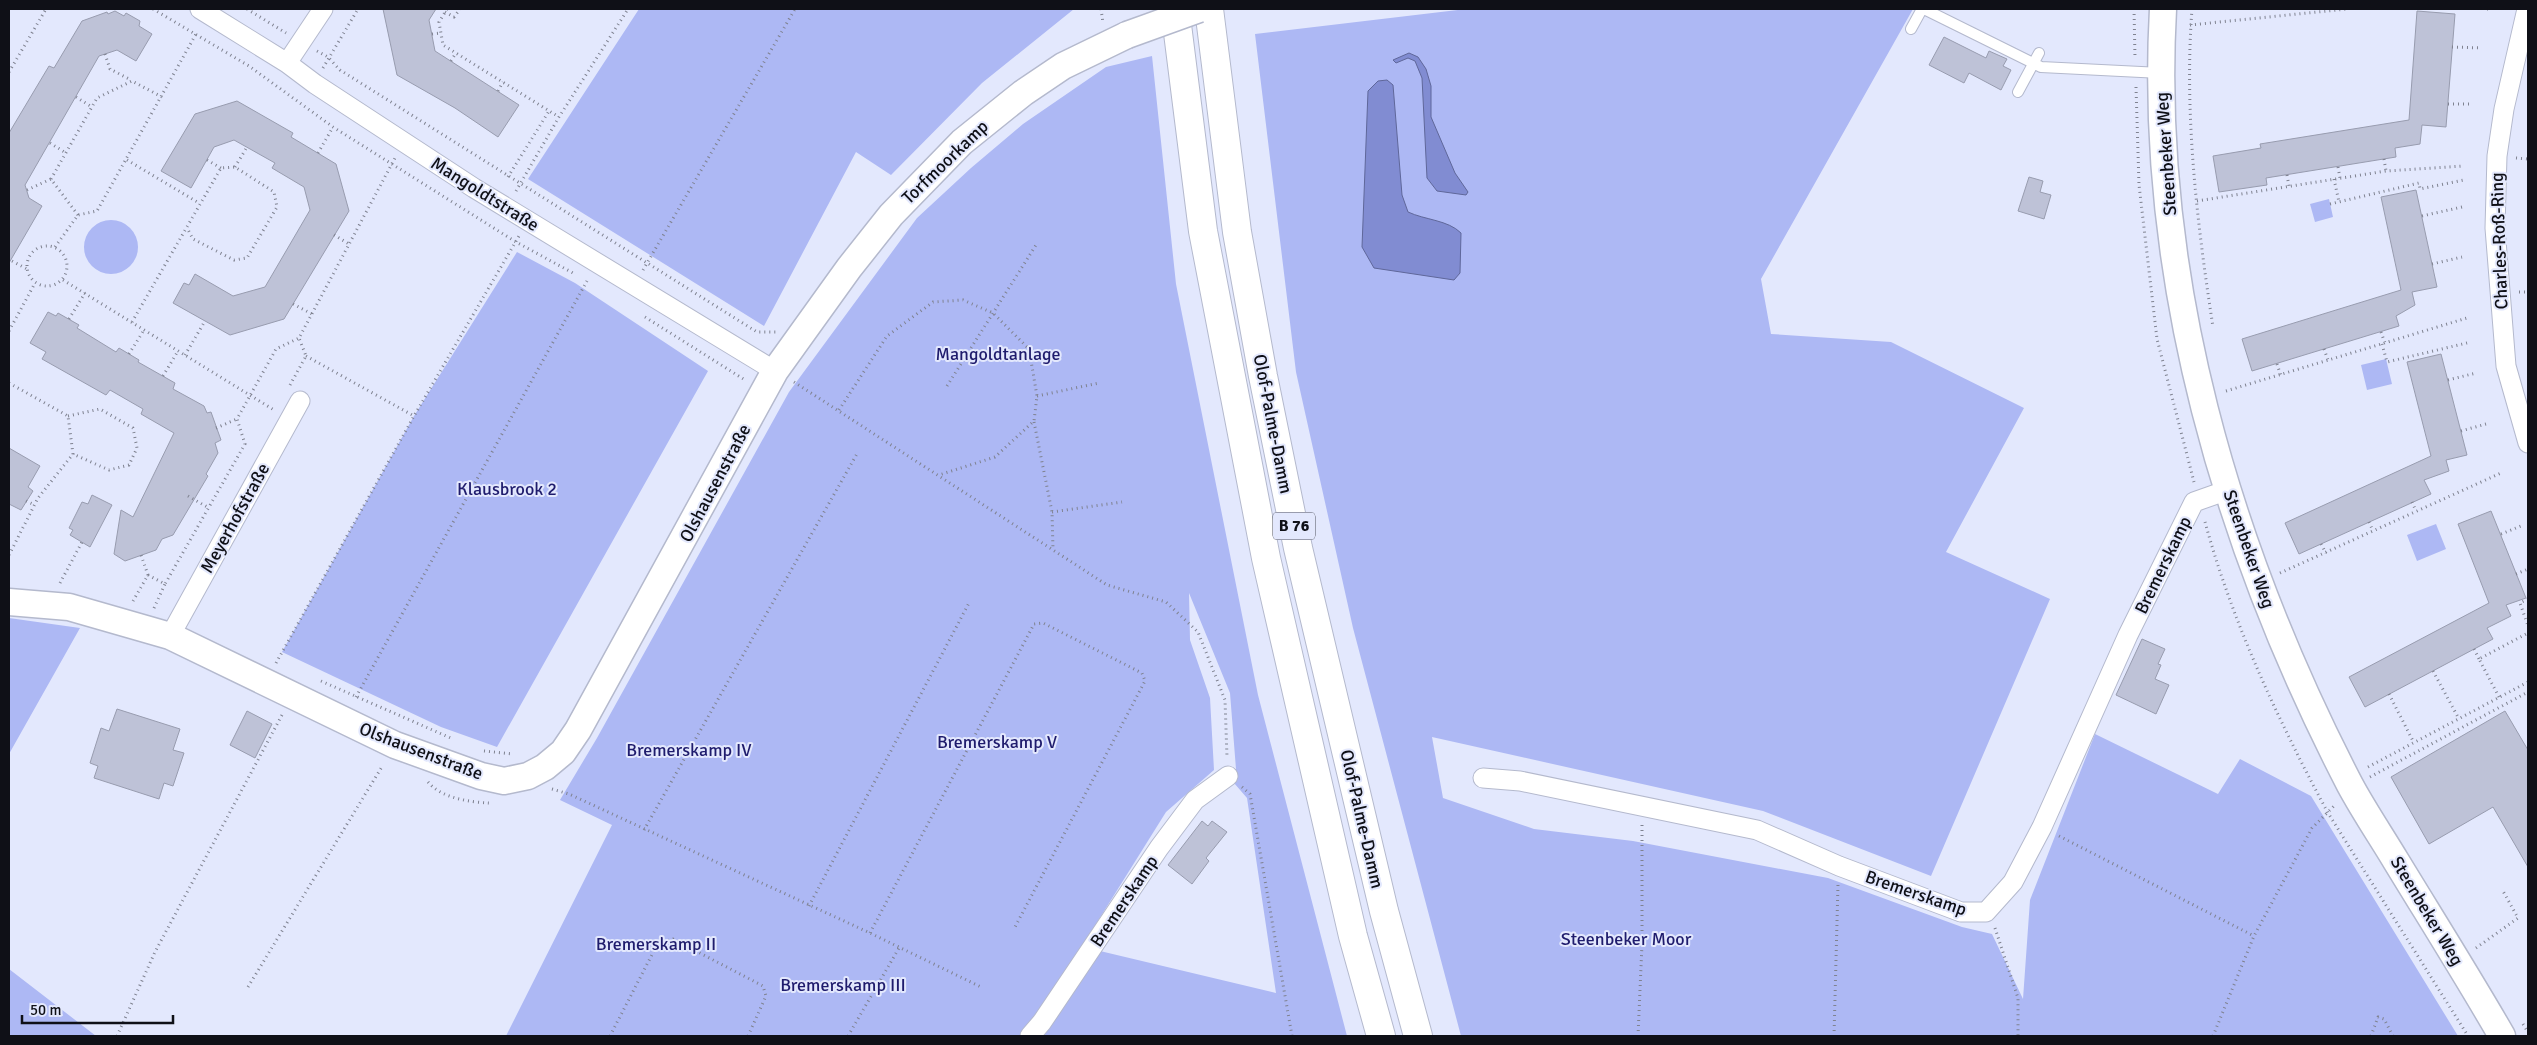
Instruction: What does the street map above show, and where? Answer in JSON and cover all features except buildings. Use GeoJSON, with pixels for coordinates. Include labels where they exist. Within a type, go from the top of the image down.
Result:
{"type":"FeatureCollection","features":[{"type":"Feature","properties":{"kind":"highway","name":"Olof-Palme-Damm"},"geometry":{"type":"LineString","coordinates":[[1175,9],[1202,231],[1266,558],[1353,936],[1381,1036]]}},
{"type":"Feature","properties":{"kind":"highway","name":"Olof-Palme-Damm"},"geometry":{"type":"LineString","coordinates":[[1209,9],[1237,232],[1300,558],[1384,911],[1418,1036]]}},
{"type":"Feature","properties":{"kind":"street"},"geometry":{"type":"LineString","coordinates":[[287,63],[323,9]]}},
{"type":"Feature","properties":{"kind":"street","name":"Torfmoorkamp"},"geometry":{"type":"LineString","coordinates":[[767,365],[891,215],[962,142],[1023,93],[1116,32],[1199,9]]}},
{"type":"Feature","properties":{"kind":"street","name":"Steenbeker Weg"},"geometry":{"type":"LineString","coordinates":[[2163,9],[2162,73],[2168,207],[2181,294],[2216,453],[2228,490],[2265,600],[2304,691],[2362,782],[2502,1036]]}},
{"type":"Feature","properties":{"kind":"street","name":"Charles-Roß-Ring"},"geometry":{"type":"LineString","coordinates":[[2527,9],[2504,109],[2497,156],[2495,228],[2506,366],[2528,443]]}},
{"type":"Feature","properties":{"kind":"street","name":"Mangoldtstraße"},"geometry":{"type":"LineString","coordinates":[[204,11],[287,63],[403,143],[767,365]]}},
{"type":"Feature","properties":{"kind":"street","name":"Olshausenstraße"},"geometry":{"type":"LineString","coordinates":[[9,602],[69,607],[274,667],[293,695],[395,745],[469,773],[504,781],[528,776],[545,767],[563,752],[578,730],[767,365]]}},
{"type":"Feature","properties":{"kind":"street","name":"Meyerhofstraße"},"geometry":{"type":"LineString","coordinates":[[170,636],[300,401]]}},
{"type":"Feature","properties":{"kind":"street","name":"Bremerskamp"},"geometry":{"type":"LineString","coordinates":[[1483,778],[1520,781],[1643,808],[1757,830],[1838,866],[1960,912],[1986,912],[2013,882],[2042,827],[2124,644],[2194,502],[2228,490]]}},
{"type":"Feature","properties":{"kind":"street","name":"Bremerskamp"},"geometry":{"type":"LineString","coordinates":[[1030,1036],[1042,1022],[1159,848],[1195,800],[1228,776]]}},
{"type":"Feature","properties":{"kind":"lane"},"geometry":{"type":"LineString","coordinates":[[1911,29],[1923,9],[2041,67],[2162,73]]}},
{"type":"Feature","properties":{"kind":"lane"},"geometry":{"type":"LineString","coordinates":[[2018,92],[2039,53]]}},
{"type":"Feature","properties":{"kind":"path"},"geometry":{"type":"LineString","coordinates":[[9,72],[46,9]]}},
{"type":"Feature","properties":{"kind":"path"},"geometry":{"type":"LineString","coordinates":[[247,9],[328,57],[340,70],[758,332],[779,332],[767,365],[743,386]]}},
{"type":"Feature","properties":{"kind":"path"},"geometry":{"type":"LineString","coordinates":[[328,57],[358,9]]}},
{"type":"Feature","properties":{"kind":"path"},"geometry":{"type":"LineString","coordinates":[[460,9],[454,17],[446,10],[439,22],[444,45],[559,117]]}},
{"type":"Feature","properties":{"kind":"path"},"geometry":{"type":"LineString","coordinates":[[506,207],[521,185],[559,117],[628,9]]}},
{"type":"Feature","properties":{"kind":"path"},"geometry":{"type":"LineString","coordinates":[[635,286],[795,9]]}},
{"type":"Feature","properties":{"kind":"path"},"geometry":{"type":"LineString","coordinates":[[1100,9],[1116,32]]}},
{"type":"Feature","properties":{"kind":"path"},"geometry":{"type":"LineString","coordinates":[[2192,9],[2190,25],[2190,105],[2197,201],[2214,336]]}},
{"type":"Feature","properties":{"kind":"path"},"geometry":{"type":"LineString","coordinates":[[2296,9],[2296,14]]}},
{"type":"Feature","properties":{"kind":"path"},"geometry":{"type":"LineString","coordinates":[[2190,25],[2347,9]]}},
{"type":"Feature","properties":{"kind":"path"},"geometry":{"type":"LineString","coordinates":[[2486,9],[2491,9]]}},
{"type":"Feature","properties":{"kind":"path"},"geometry":{"type":"LineString","coordinates":[[55,247],[78,215],[97,211],[162,97],[204,11]]}},
{"type":"Feature","properties":{"kind":"path"},"geometry":{"type":"LineString","coordinates":[[2247,14],[2247,19]]}},
{"type":"Feature","properties":{"kind":"path"},"geometry":{"type":"LineString","coordinates":[[432,34],[441,33]]}},
{"type":"Feature","properties":{"kind":"path"},"geometry":{"type":"LineString","coordinates":[[2452,47],[2482,48]]}},
{"type":"Feature","properties":{"kind":"path"},"geometry":{"type":"LineString","coordinates":[[451,61],[456,53]]}},
{"type":"Feature","properties":{"kind":"path"},"geometry":{"type":"LineString","coordinates":[[105,54],[110,69],[162,97]]}},
{"type":"Feature","properties":{"kind":"path"},"geometry":{"type":"LineString","coordinates":[[27,190],[51,179],[97,98],[132,81]]}},
{"type":"Feature","properties":{"kind":"path"},"geometry":{"type":"LineString","coordinates":[[498,91],[503,82]]}},
{"type":"Feature","properties":{"kind":"path"},"geometry":{"type":"LineString","coordinates":[[76,97],[92,107]]}},
{"type":"Feature","properties":{"kind":"path"},"geometry":{"type":"LineString","coordinates":[[2448,104],[2472,104]]}},
{"type":"Feature","properties":{"kind":"path"},"geometry":{"type":"LineString","coordinates":[[508,177],[549,111]]}},
{"type":"Feature","properties":{"kind":"path"},"geometry":{"type":"LineString","coordinates":[[318,153],[333,127]]}},
{"type":"Feature","properties":{"kind":"path"},"geometry":{"type":"LineString","coordinates":[[50,143],[66,153]]}},
{"type":"Feature","properties":{"kind":"path"},"geometry":{"type":"LineString","coordinates":[[216,428],[237,419],[276,349],[299,338],[403,143]]}},
{"type":"Feature","properties":{"kind":"path"},"geometry":{"type":"LineString","coordinates":[[235,167],[247,147]]}},
{"type":"Feature","properties":{"kind":"path"},"geometry":{"type":"LineString","coordinates":[[2384,159],[2386,171]]}},
{"type":"Feature","properties":{"kind":"path"},"geometry":{"type":"LineString","coordinates":[[127,160],[199,203]]}},
{"type":"Feature","properties":{"kind":"path"},"geometry":{"type":"LineString","coordinates":[[188,228],[193,239],[234,260],[246,258],[278,207],[274,192],[235,167],[221,168],[207,160]]}},
{"type":"Feature","properties":{"kind":"path"},"geometry":{"type":"LineString","coordinates":[[2197,201],[2244,190],[2289,186],[2386,171],[2464,166]]}},
{"type":"Feature","properties":{"kind":"path"},"geometry":{"type":"LineString","coordinates":[[2338,167],[2340,178]]}},
{"type":"Feature","properties":{"kind":"path"},"geometry":{"type":"LineString","coordinates":[[132,322],[188,228],[199,203],[221,168]]}},
{"type":"Feature","properties":{"kind":"path"},"geometry":{"type":"LineString","coordinates":[[2287,175],[2289,186]]}},
{"type":"Feature","properties":{"kind":"path"},"geometry":{"type":"LineString","coordinates":[[51,179],[78,215]]}},
{"type":"Feature","properties":{"kind":"path"},"geometry":{"type":"LineString","coordinates":[[2334,179],[2339,202]]}},
{"type":"Feature","properties":{"kind":"path"},"geometry":{"type":"LineString","coordinates":[[2330,204],[2419,184],[2420,189],[2464,180]]}},
{"type":"Feature","properties":{"kind":"path"},"geometry":{"type":"LineString","coordinates":[[2422,216],[2462,207]]}},
{"type":"Feature","properties":{"kind":"path"},"geometry":{"type":"LineString","coordinates":[[274,667],[414,416],[528,220]]}},
{"type":"Feature","properties":{"kind":"path"},"geometry":{"type":"LineString","coordinates":[[334,235],[349,244]]}},
{"type":"Feature","properties":{"kind":"path"},"geometry":{"type":"LineString","coordinates":[[947,386],[1036,245]]}},
{"type":"Feature","properties":{"kind":"path"},"geometry":{"type":"LineString","coordinates":[[42,246],[55,247],[63,253],[68,265],[63,280],[53,286],[44,287],[35,283],[30,278],[27,269],[29,258],[33,251],[42,246]]}},
{"type":"Feature","properties":{"kind":"path"},"geometry":{"type":"LineString","coordinates":[[2432,264],[2462,257]]}},
{"type":"Feature","properties":{"kind":"path"},"geometry":{"type":"LineString","coordinates":[[12,261],[27,269]]}},
{"type":"Feature","properties":{"kind":"path"},"geometry":{"type":"LineString","coordinates":[[63,280],[290,419]]}},
{"type":"Feature","properties":{"kind":"path"},"geometry":{"type":"LineString","coordinates":[[356,696],[586,280]]}},
{"type":"Feature","properties":{"kind":"path"},"geometry":{"type":"LineString","coordinates":[[9,331],[35,283]]}},
{"type":"Feature","properties":{"kind":"path"},"geometry":{"type":"LineString","coordinates":[[69,320],[85,293]]}},
{"type":"Feature","properties":{"kind":"path"},"geometry":{"type":"LineString","coordinates":[[839,410],[887,336],[933,302],[963,300],[993,313],[1029,348],[1037,396],[1034,422],[1052,512],[1053,549]]}},
{"type":"Feature","properties":{"kind":"path"},"geometry":{"type":"LineString","coordinates":[[293,304],[312,314]]}},
{"type":"Feature","properties":{"kind":"path"},"geometry":{"type":"LineString","coordinates":[[2226,391],[2281,376],[2467,318]]}},
{"type":"Feature","properties":{"kind":"path"},"geometry":{"type":"LineString","coordinates":[[185,355],[205,321]]}},
{"type":"Feature","properties":{"kind":"path"},"geometry":{"type":"LineString","coordinates":[[129,354],[144,330]]}},
{"type":"Feature","properties":{"kind":"path"},"geometry":{"type":"LineString","coordinates":[[2381,332],[2387,362],[2471,342]]}},
{"type":"Feature","properties":{"kind":"path"},"geometry":{"type":"LineString","coordinates":[[299,338],[306,356],[414,416]]}},
{"type":"Feature","properties":{"kind":"path"},"geometry":{"type":"LineString","coordinates":[[2324,349],[2328,360]]}},
{"type":"Feature","properties":{"kind":"path"},"geometry":{"type":"LineString","coordinates":[[163,376],[178,351]]}},
{"type":"Feature","properties":{"kind":"path"},"geometry":{"type":"LineString","coordinates":[[300,401],[286,392],[306,356]]}},
{"type":"Feature","properties":{"kind":"path"},"geometry":{"type":"LineString","coordinates":[[2277,364],[2281,376]]}},
{"type":"Feature","properties":{"kind":"path"},"geometry":{"type":"LineString","coordinates":[[767,365],[1107,585],[1166,602],[1198,632],[1225,700],[1228,776],[1250,794],[1292,1036]]}},
{"type":"Feature","properties":{"kind":"path"},"geometry":{"type":"LineString","coordinates":[[2448,380],[2476,373]]}},
{"type":"Feature","properties":{"kind":"path"},"geometry":{"type":"LineString","coordinates":[[2224,382],[2228,400]]}},
{"type":"Feature","properties":{"kind":"path"},"geometry":{"type":"LineString","coordinates":[[9,383],[68,416],[100,409],[133,428],[137,448],[129,465],[108,470],[73,454]]}},
{"type":"Feature","properties":{"kind":"path"},"geometry":{"type":"LineString","coordinates":[[1037,396],[1099,383]]}},
{"type":"Feature","properties":{"kind":"path"},"geometry":{"type":"LineString","coordinates":[[9,555],[34,505],[73,454],[68,416]]}},
{"type":"Feature","properties":{"kind":"path"},"geometry":{"type":"LineString","coordinates":[[153,611],[165,584],[245,444],[237,419]]}},
{"type":"Feature","properties":{"kind":"path"},"geometry":{"type":"LineString","coordinates":[[939,475],[995,457],[1034,422]]}},
{"type":"Feature","properties":{"kind":"path"},"geometry":{"type":"LineString","coordinates":[[2461,431],[2486,424]]}},
{"type":"Feature","properties":{"kind":"path"},"geometry":{"type":"LineString","coordinates":[[644,830],[858,452]]}},
{"type":"Feature","properties":{"kind":"path"},"geometry":{"type":"LineString","coordinates":[[2280,573],[2501,473]]}},
{"type":"Feature","properties":{"kind":"path"},"geometry":{"type":"LineString","coordinates":[[188,496],[209,508]]}},
{"type":"Feature","properties":{"kind":"path"},"geometry":{"type":"LineString","coordinates":[[26,501],[34,505]]}},
{"type":"Feature","properties":{"kind":"path"},"geometry":{"type":"LineString","coordinates":[[1052,512],[1122,502]]}},
{"type":"Feature","properties":{"kind":"path"},"geometry":{"type":"LineString","coordinates":[[2412,502],[2416,511]]}},
{"type":"Feature","properties":{"kind":"path"},"geometry":{"type":"LineString","coordinates":[[2369,522],[2373,531]]}},
{"type":"Feature","properties":{"kind":"path"},"geometry":{"type":"LineString","coordinates":[[2501,534],[2521,526]]}},
{"type":"Feature","properties":{"kind":"path"},"geometry":{"type":"LineString","coordinates":[[47,605],[82,542]]}},
{"type":"Feature","properties":{"kind":"path"},"geometry":{"type":"LineString","coordinates":[[2321,544],[2326,553]]}},
{"type":"Feature","properties":{"kind":"path"},"geometry":{"type":"LineString","coordinates":[[140,555],[148,575],[165,584]]}},
{"type":"Feature","properties":{"kind":"path"},"geometry":{"type":"LineString","coordinates":[[2277,564],[2283,582]]}},
{"type":"Feature","properties":{"kind":"path"},"geometry":{"type":"LineString","coordinates":[[2516,574],[2528,569]]}},
{"type":"Feature","properties":{"kind":"path"},"geometry":{"type":"LineString","coordinates":[[131,604],[148,575]]}},
{"type":"Feature","properties":{"kind":"path"},"geometry":{"type":"LineString","coordinates":[[2528,599],[2520,603],[2528,626]]}},
{"type":"Feature","properties":{"kind":"path"},"geometry":{"type":"LineString","coordinates":[[809,906],[970,601]]}},
{"type":"Feature","properties":{"kind":"path"},"geometry":{"type":"LineString","coordinates":[[870,933],[1034,624],[1043,623],[1142,673],[1145,681],[1015,927]]}},
{"type":"Feature","properties":{"kind":"path"},"geometry":{"type":"LineString","coordinates":[[2479,659],[2528,633]]}},
{"type":"Feature","properties":{"kind":"path"},"geometry":{"type":"LineString","coordinates":[[2474,649],[2499,697]]}},
{"type":"Feature","properties":{"kind":"path"},"geometry":{"type":"LineString","coordinates":[[2433,671],[2458,719]]}},
{"type":"Feature","properties":{"kind":"path"},"geometry":{"type":"LineString","coordinates":[[312,677],[455,740]]}},
{"type":"Feature","properties":{"kind":"path"},"geometry":{"type":"LineString","coordinates":[[2362,782],[2368,767],[2528,682]]}},
{"type":"Feature","properties":{"kind":"path"},"geometry":{"type":"LineString","coordinates":[[2213,1036],[2254,936],[2312,828],[2362,782],[2528,692]]}},
{"type":"Feature","properties":{"kind":"path"},"geometry":{"type":"LineString","coordinates":[[2389,694],[2414,743]]}},
{"type":"Feature","properties":{"kind":"path"},"geometry":{"type":"LineString","coordinates":[[117,1036],[155,952],[293,695]]}},
{"type":"Feature","properties":{"kind":"path"},"geometry":{"type":"LineString","coordinates":[[248,988],[395,745]]}},
{"type":"Feature","properties":{"kind":"path"},"geometry":{"type":"LineString","coordinates":[[479,750],[502,754],[518,754]]}},
{"type":"Feature","properties":{"kind":"path"},"geometry":{"type":"LineString","coordinates":[[2364,758],[2368,767]]}},
{"type":"Feature","properties":{"kind":"path"},"geometry":{"type":"LineString","coordinates":[[2362,782],[2378,784]]}},
{"type":"Feature","properties":{"kind":"path"},"geometry":{"type":"LineString","coordinates":[[569,794],[870,933],[983,988]]}},
{"type":"Feature","properties":{"kind":"path"},"geometry":{"type":"LineString","coordinates":[[1638,1036],[1642,944],[1643,808]]}},
{"type":"Feature","properties":{"kind":"path"},"geometry":{"type":"LineString","coordinates":[[2042,827],[2254,936]]}},
{"type":"Feature","properties":{"kind":"path"},"geometry":{"type":"LineString","coordinates":[[1834,1036],[1838,866]]}},
{"type":"Feature","properties":{"kind":"path"},"geometry":{"type":"LineString","coordinates":[[2476,948],[2518,918],[2503,891]]}},
{"type":"Feature","properties":{"kind":"path"},"geometry":{"type":"LineString","coordinates":[[1986,912],[1997,932],[2018,998],[2018,1036]]}},
{"type":"Feature","properties":{"kind":"path"},"geometry":{"type":"LineString","coordinates":[[610,1036],[658,943],[673,939],[763,986],[766,996],[748,1036]]}},
{"type":"Feature","properties":{"kind":"path"},"geometry":{"type":"LineString","coordinates":[[2472,940],[2482,956]]}},
{"type":"Feature","properties":{"kind":"path"},"geometry":{"type":"LineString","coordinates":[[848,1036],[899,948]]}},
{"type":"Feature","properties":{"kind":"path"},"geometry":{"type":"LineString","coordinates":[[2518,1015],[2528,1032]]}},
{"type":"Feature","properties":{"kind":"path"},"geometry":{"type":"LineString","coordinates":[[2371,1036],[2378,1017],[2384,1019],[2393,1036]]}},
{"type":"Feature","properties":{"kind":"green space"},"geometry":{"type":"Polygon","coordinates":[[[639,9],[1074,9],[982,83],[891,175],[856,152],[764,326],[528,179],[639,9]]]}},
{"type":"Feature","properties":{"kind":"green space","name":"Steenbeker Moor"},"geometry":{"type":"Polygon","coordinates":[[[1466,9],[1913,9],[1761,279],[1771,334],[1891,342],[2024,408],[1946,552],[2050,599],[1931,876],[1763,811],[1432,737],[1443,798],[1534,829],[1633,841],[1828,878],[1962,927],[1992,934],[2023,999],[2030,900],[2095,734],[2218,794],[2240,759],[2311,796],[2458,1036],[1461,1036],[1353,628],[1296,372],[1255,34],[1466,9]]]}},
{"type":"Feature","properties":{"kind":"green space"},"geometry":{"type":"Polygon","coordinates":[[[1152,56],[1176,284],[1258,695],[1347,1036],[1044,1036],[1100,951],[1276,993],[1247,798],[1228,776],[1236,769],[1230,693],[1189,593],[1190,640],[1210,698],[1214,770],[1166,812],[1031,1028],[1023,1036],[506,1036],[612,825],[560,800],[597,738],[789,392],[917,218],[971,168],[1023,124],[1106,67],[1152,56]]]}},
{"type":"Feature","properties":{"kind":"green space"},"geometry":{"type":"Polygon","coordinates":[[[2329,199],[2333,217],[2315,222],[2310,204],[2329,199]]]}},
{"type":"Feature","properties":{"kind":"green space"},"geometry":{"type":"Polygon","coordinates":[[[106,220],[116,220],[126,224],[134,232],[138,247],[134,262],[126,270],[116,274],[106,274],[96,270],[88,262],[84,252],[84,242],[88,232],[96,224],[106,220]]]}},
{"type":"Feature","properties":{"kind":"green space","name":"Klausbrook 2"},"geometry":{"type":"Polygon","coordinates":[[[517,252],[575,283],[708,371],[497,747],[441,727],[282,652],[414,416],[517,252]]]}},
{"type":"Feature","properties":{"kind":"green space"},"geometry":{"type":"Polygon","coordinates":[[[2386,359],[2392,384],[2367,390],[2361,365],[2386,359]]]}},
{"type":"Feature","properties":{"kind":"green space"},"geometry":{"type":"Polygon","coordinates":[[[2436,524],[2446,549],[2417,561],[2407,535],[2436,524]]]}},
{"type":"Feature","properties":{"kind":"green space"},"geometry":{"type":"Polygon","coordinates":[[[9,618],[80,628],[9,754],[9,618]]]}},
{"type":"Feature","properties":{"kind":"green space"},"geometry":{"type":"Polygon","coordinates":[[[9,969],[96,1036],[9,1036],[9,969]]]}},
{"type":"Feature","properties":{"kind":"shaded area"},"geometry":{"type":"Polygon","coordinates":[[[1409,53],[1418,57],[1426,69],[1431,86],[1431,117],[1455,173],[1468,192],[1466,195],[1437,191],[1427,178],[1422,78],[1415,61],[1408,58],[1396,63],[1393,60],[1409,53]]]}},
{"type":"Feature","properties":{"kind":"shaded area"},"geometry":{"type":"Polygon","coordinates":[[[1387,80],[1393,85],[1402,195],[1408,212],[1450,225],[1461,233],[1460,273],[1454,280],[1374,268],[1362,247],[1368,91],[1378,81],[1387,80]]]}},
{"type":"Feature","properties":{"kind":"park label","name":"Mangoldtanlage"},"geometry":{"type":"Point","coordinates":[998,354]}},
{"type":"Feature","properties":{"kind":"park label","name":"Bremerskamp V"},"geometry":{"type":"Point","coordinates":[997,742]}},
{"type":"Feature","properties":{"kind":"park label","name":"Bremerskamp IV"},"geometry":{"type":"Point","coordinates":[689,750]}},
{"type":"Feature","properties":{"kind":"park label","name":"Bremerskamp II"},"geometry":{"type":"Point","coordinates":[656,944]}},
{"type":"Feature","properties":{"kind":"park label","name":"Bremerskamp III"},"geometry":{"type":"Point","coordinates":[843,985]}}]}
